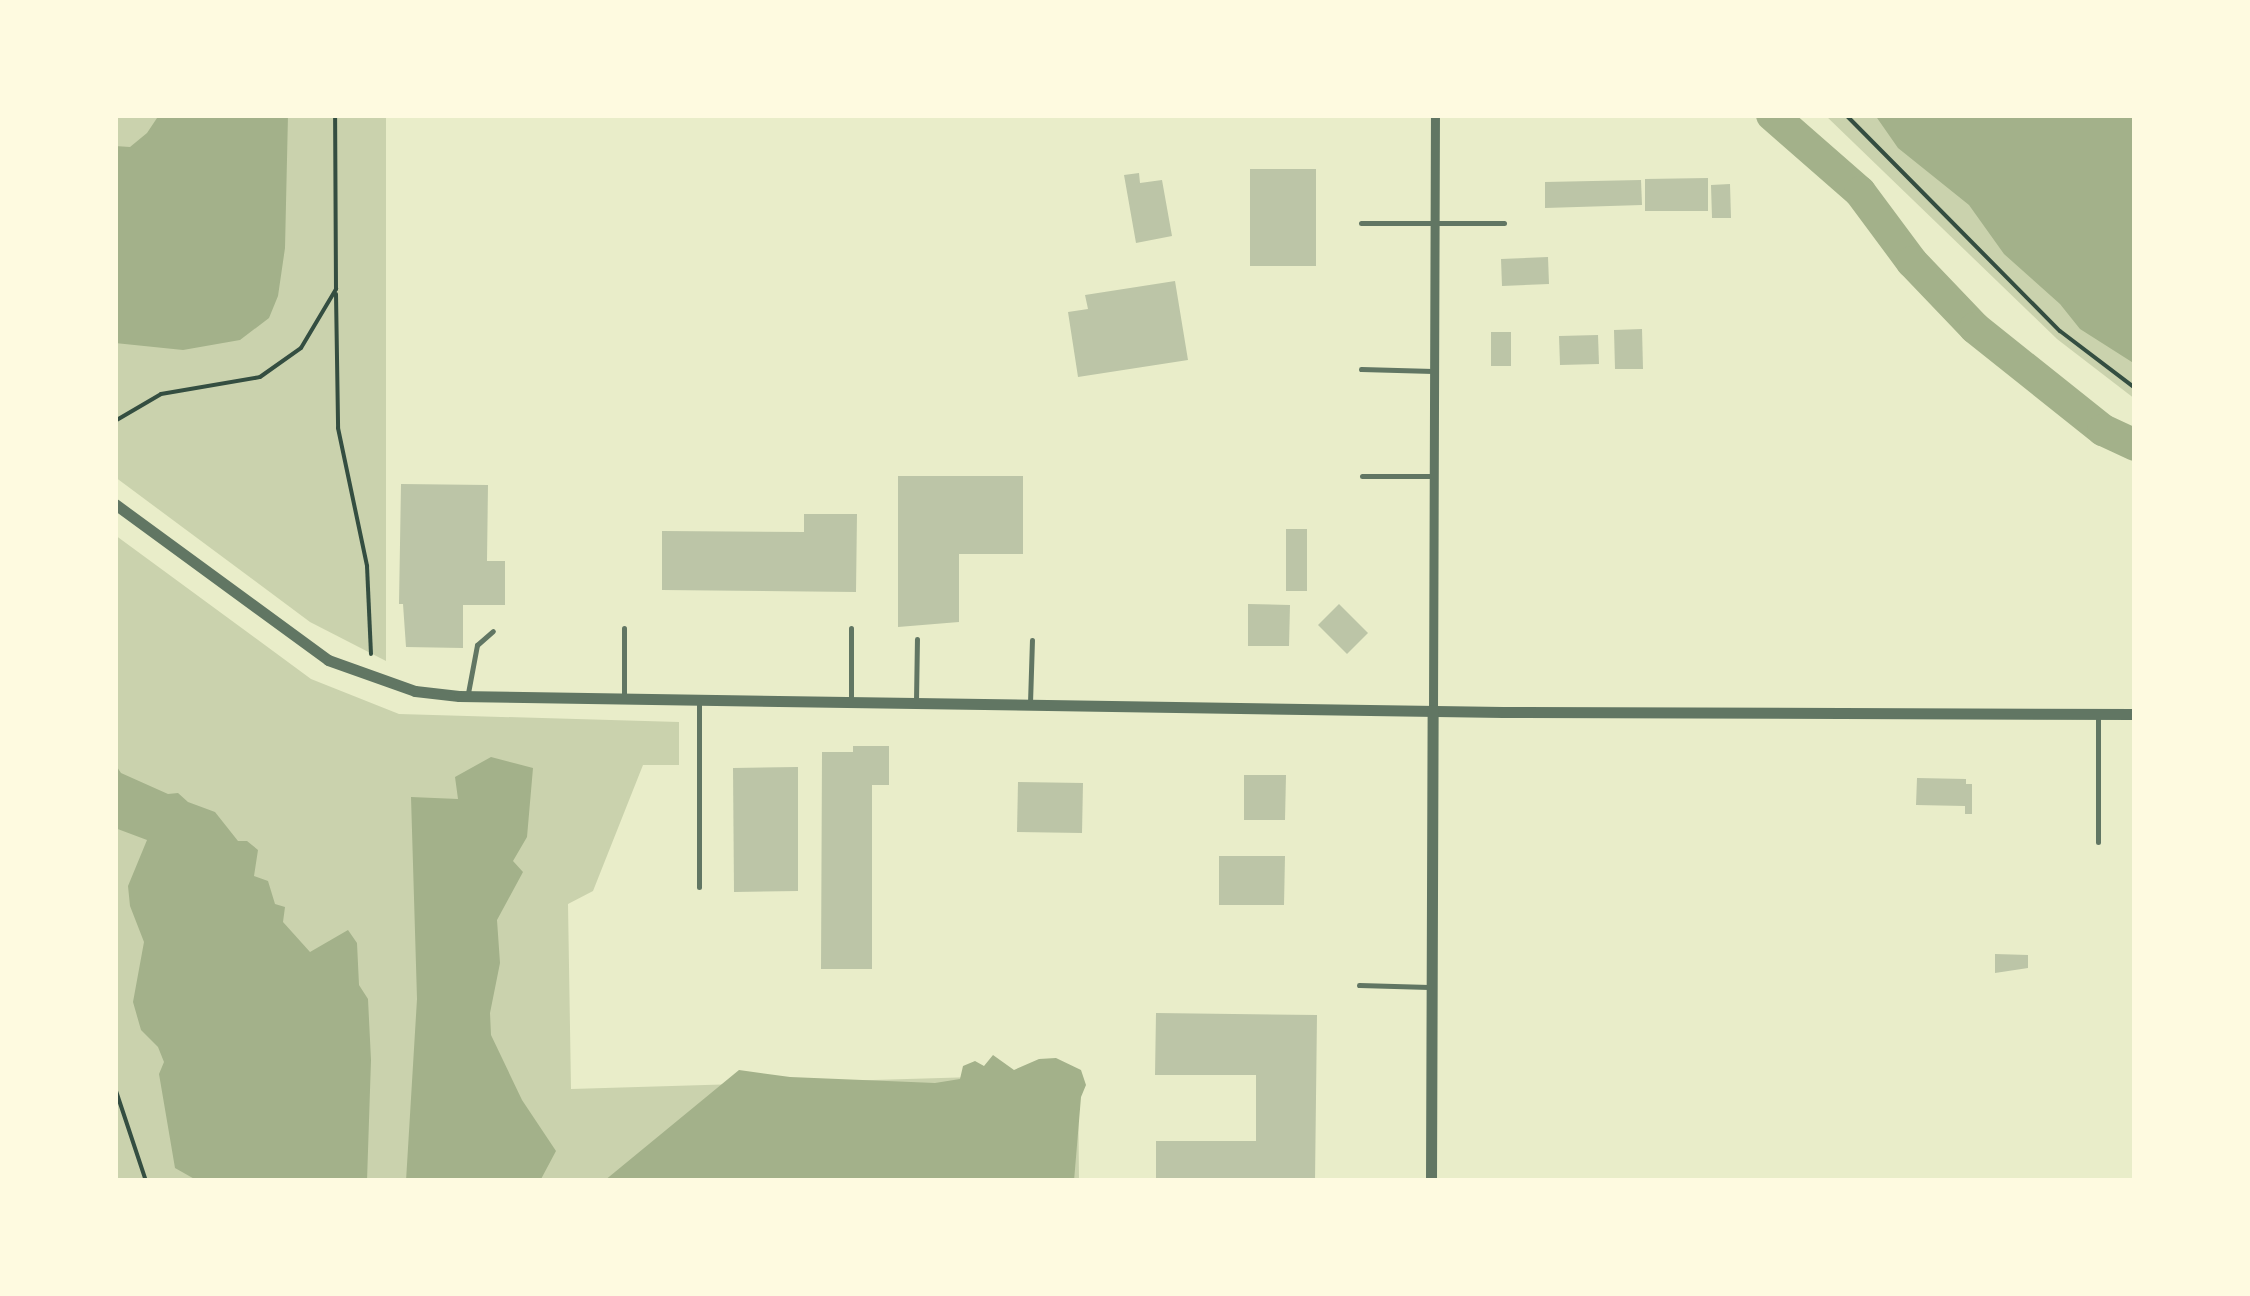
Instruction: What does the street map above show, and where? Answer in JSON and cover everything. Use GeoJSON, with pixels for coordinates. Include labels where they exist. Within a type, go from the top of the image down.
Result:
{"type":"FeatureCollection","features":[{"type":"Feature","properties":{"kind":"street"},"geometry":{"type":"LineString","coordinates":[[1431,1181],[1436,115]]}},
{"type":"Feature","properties":{"kind":"street"},"geometry":{"type":"LineString","coordinates":[[115,504],[328,660],[415,691],[468,696],[852,704],[2135,714]]}},
{"type":"Feature","properties":{"kind":"lane"},"geometry":{"type":"LineString","coordinates":[[1361,224],[1504,224]]}},
{"type":"Feature","properties":{"kind":"lane"},"geometry":{"type":"LineString","coordinates":[[1362,369],[1436,371]]}},
{"type":"Feature","properties":{"kind":"lane"},"geometry":{"type":"LineString","coordinates":[[1362,476],[1435,476]]}},
{"type":"Feature","properties":{"kind":"lane"},"geometry":{"type":"LineString","coordinates":[[624,628],[624,700]]}},
{"type":"Feature","properties":{"kind":"lane"},"geometry":{"type":"LineString","coordinates":[[851,628],[852,704]]}},
{"type":"Feature","properties":{"kind":"lane"},"geometry":{"type":"LineString","coordinates":[[468,696],[477,646],[492,631]]}},
{"type":"Feature","properties":{"kind":"lane"},"geometry":{"type":"LineString","coordinates":[[916,704],[918,639]]}},
{"type":"Feature","properties":{"kind":"lane"},"geometry":{"type":"LineString","coordinates":[[1030,706],[1032,640]]}},
{"type":"Feature","properties":{"kind":"lane"},"geometry":{"type":"LineString","coordinates":[[699,701],[699,886]]}},
{"type":"Feature","properties":{"kind":"lane"},"geometry":{"type":"LineString","coordinates":[[2098,714],[2098,842]]}},
{"type":"Feature","properties":{"kind":"lane"},"geometry":{"type":"LineString","coordinates":[[1359,984],[1432,987]]}},
{"type":"Feature","properties":{"kind":"path"},"geometry":{"type":"LineString","coordinates":[[335,115],[338,428],[367,566],[371,654]]}},
{"type":"Feature","properties":{"kind":"path"},"geometry":{"type":"LineString","coordinates":[[1846,115],[2060,331],[2135,388]]}},
{"type":"Feature","properties":{"kind":"path"},"geometry":{"type":"LineString","coordinates":[[115,421],[161,394],[239,383],[281,366],[307,339],[336,289]]}},
{"type":"Feature","properties":{"kind":"path"},"geometry":{"type":"LineString","coordinates":[[115,1088],[146,1181]]}},
{"type":"Feature","properties":{"kind":"shaded area"},"geometry":{"type":"Polygon","coordinates":[[[115,115],[386,115],[386,661],[310,622],[115,477],[115,115]]]}},
{"type":"Feature","properties":{"kind":"shaded area"},"geometry":{"type":"Polygon","coordinates":[[[159,115],[288,115],[285,248],[278,296],[269,318],[240,340],[183,350],[115,343],[115,146],[130,147],[147,133],[159,115]]]}},
{"type":"Feature","properties":{"kind":"shaded area"},"geometry":{"type":"Polygon","coordinates":[[[1825,115],[2135,115],[2135,399],[2057,339],[1825,115]]]}},
{"type":"Feature","properties":{"kind":"shaded area"},"geometry":{"type":"Polygon","coordinates":[[[1875,115],[2135,115],[2135,364],[2080,329],[2060,304],[2004,254],[1969,205],[1898,148],[1875,115]]]}},
{"type":"Feature","properties":{"kind":"shaded area"},"geometry":{"type":"Polygon","coordinates":[[[115,535],[311,679],[399,714],[679,722],[679,765],[643,765],[593,891],[568,904],[571,1089],[1078,1074],[1079,1181],[115,1181],[115,535]]]}},
{"type":"Feature","properties":{"kind":"shaded area"},"geometry":{"type":"Polygon","coordinates":[[[491,757],[533,768],[527,837],[513,861],[523,872],[497,920],[500,963],[490,1013],[491,1035],[522,1100],[556,1151],[540,1181],[406,1181],[417,999],[411,797],[458,799],[455,777],[491,757]]]}},
{"type":"Feature","properties":{"kind":"shaded area"},"geometry":{"type":"Polygon","coordinates":[[[115,764],[121,773],[168,794],[178,793],[188,802],[215,812],[238,841],[247,841],[258,850],[254,876],[268,881],[275,904],[285,907],[283,922],[310,952],[348,930],[357,943],[359,985],[368,999],[371,1060],[367,1181],[198,1181],[175,1168],[159,1074],[164,1062],[158,1047],[141,1030],[133,1002],[144,942],[130,906],[128,886],[147,840],[115,828],[115,764]]]}},
{"type":"Feature","properties":{"kind":"shaded area"},"geometry":{"type":"Polygon","coordinates":[[[993,1055],[1014,1070],[1039,1059],[1056,1058],[1081,1070],[1086,1085],[1081,1097],[1074,1181],[604,1181],[739,1070],[790,1077],[935,1083],[960,1079],[963,1066],[975,1061],[984,1066],[993,1055]]]}},
{"type":"Feature","properties":{"kind":"building"},"geometry":{"type":"Polygon","coordinates":[[[1250,169],[1316,169],[1316,266],[1250,266],[1250,169]]]}},
{"type":"Feature","properties":{"kind":"building"},"geometry":{"type":"Polygon","coordinates":[[[1139,173],[1140,183],[1162,180],[1172,236],[1136,243],[1124,175],[1139,173]]]}},
{"type":"Feature","properties":{"kind":"building"},"geometry":{"type":"Polygon","coordinates":[[[1708,178],[1708,211],[1645,211],[1645,179],[1708,178]]]}},
{"type":"Feature","properties":{"kind":"building"},"geometry":{"type":"Polygon","coordinates":[[[1641,180],[1642,205],[1545,208],[1545,182],[1641,180]]]}},
{"type":"Feature","properties":{"kind":"building"},"geometry":{"type":"Polygon","coordinates":[[[1730,184],[1731,218],[1712,218],[1711,185],[1730,184]]]}},
{"type":"Feature","properties":{"kind":"building"},"geometry":{"type":"Polygon","coordinates":[[[1548,257],[1549,284],[1502,286],[1501,259],[1548,257]]]}},
{"type":"Feature","properties":{"kind":"building"},"geometry":{"type":"Polygon","coordinates":[[[1175,281],[1188,360],[1078,377],[1068,312],[1088,309],[1085,295],[1175,281]]]}},
{"type":"Feature","properties":{"kind":"building"},"geometry":{"type":"Polygon","coordinates":[[[1642,329],[1643,369],[1615,369],[1614,330],[1642,329]]]}},
{"type":"Feature","properties":{"kind":"building"},"geometry":{"type":"Polygon","coordinates":[[[1491,332],[1511,332],[1511,366],[1491,366],[1491,332]]]}},
{"type":"Feature","properties":{"kind":"building"},"geometry":{"type":"Polygon","coordinates":[[[1598,335],[1599,364],[1560,365],[1559,336],[1598,335]]]}},
{"type":"Feature","properties":{"kind":"building"},"geometry":{"type":"Polygon","coordinates":[[[898,476],[1023,476],[1023,554],[959,554],[959,622],[898,627],[898,476]]]}},
{"type":"Feature","properties":{"kind":"building"},"geometry":{"type":"Polygon","coordinates":[[[401,484],[488,485],[487,561],[505,561],[505,605],[463,605],[463,648],[406,647],[403,604],[399,604],[401,484]]]}},
{"type":"Feature","properties":{"kind":"building"},"geometry":{"type":"Polygon","coordinates":[[[804,514],[857,514],[856,592],[662,590],[662,531],[804,532],[804,514]]]}},
{"type":"Feature","properties":{"kind":"building"},"geometry":{"type":"Polygon","coordinates":[[[1286,529],[1307,529],[1307,591],[1286,591],[1286,529]]]}},
{"type":"Feature","properties":{"kind":"building"},"geometry":{"type":"Polygon","coordinates":[[[1248,604],[1290,605],[1289,646],[1248,646],[1248,604]]]}},
{"type":"Feature","properties":{"kind":"building"},"geometry":{"type":"Polygon","coordinates":[[[1339,604],[1368,633],[1347,654],[1318,625],[1339,604]]]}},
{"type":"Feature","properties":{"kind":"building"},"geometry":{"type":"Polygon","coordinates":[[[853,746],[889,746],[889,785],[872,785],[872,969],[821,969],[822,752],[853,752],[853,746]]]}},
{"type":"Feature","properties":{"kind":"building"},"geometry":{"type":"Polygon","coordinates":[[[798,767],[798,891],[734,892],[733,768],[798,767]]]}},
{"type":"Feature","properties":{"kind":"building"},"geometry":{"type":"Polygon","coordinates":[[[1244,775],[1286,775],[1285,820],[1244,820],[1244,775]]]}},
{"type":"Feature","properties":{"kind":"building"},"geometry":{"type":"Polygon","coordinates":[[[1917,778],[1966,779],[1966,784],[1972,784],[1972,814],[1965,814],[1965,806],[1916,805],[1917,778]]]}},
{"type":"Feature","properties":{"kind":"building"},"geometry":{"type":"Polygon","coordinates":[[[1018,782],[1083,783],[1082,833],[1017,832],[1018,782]]]}},
{"type":"Feature","properties":{"kind":"building"},"geometry":{"type":"Polygon","coordinates":[[[1219,856],[1285,856],[1284,905],[1219,905],[1219,856]]]}},
{"type":"Feature","properties":{"kind":"building"},"geometry":{"type":"Polygon","coordinates":[[[1995,954],[2028,955],[2028,968],[1995,973],[1995,954]]]}},
{"type":"Feature","properties":{"kind":"building"},"geometry":{"type":"Polygon","coordinates":[[[1156,1013],[1317,1015],[1315,1181],[1156,1181],[1156,1141],[1256,1141],[1256,1075],[1155,1075],[1156,1013]]]}},
{"type":"Feature","properties":{"kind":"waterway"},"geometry":{"type":"LineString","coordinates":[[1772,115],[1860,192],[1912,262],[1975,328],[2103,430],[2135,445]]}}]}
